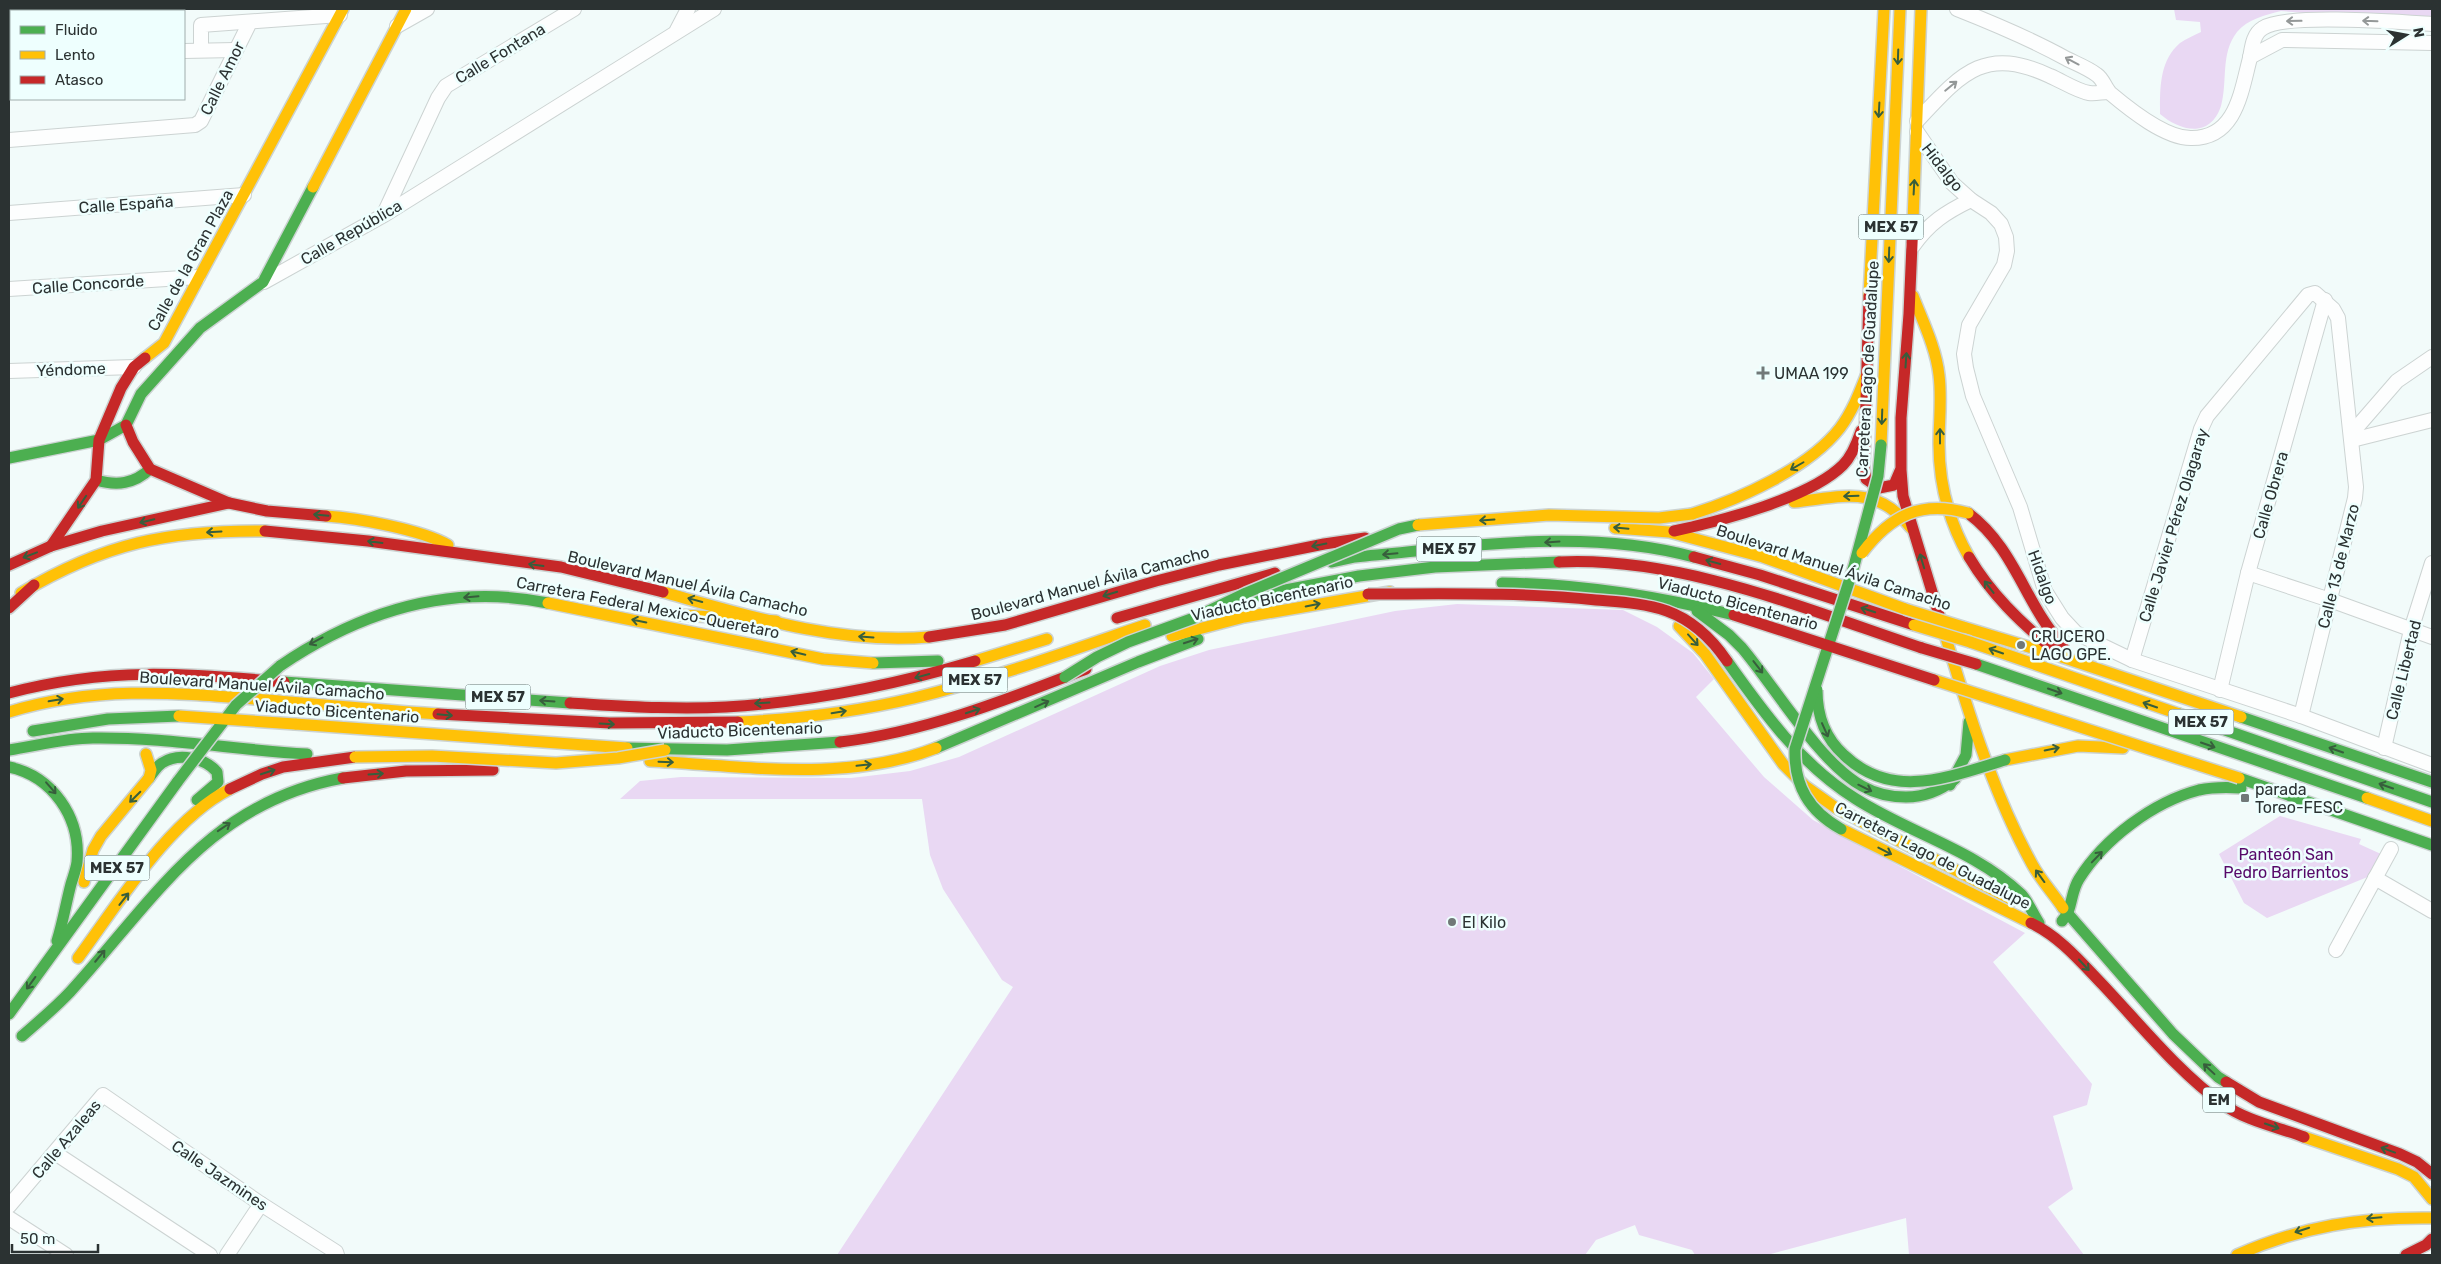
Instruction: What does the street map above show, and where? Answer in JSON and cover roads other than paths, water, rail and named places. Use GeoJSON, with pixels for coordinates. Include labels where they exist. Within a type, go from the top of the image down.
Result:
{"type":"FeatureCollection","features":[{"type":"Feature","properties":{"kind":"main road"},"geometry":{"type":"LineString","coordinates":[[263,282],[406,9]]}},
{"type":"Feature","properties":{"kind":"main road"},"geometry":{"type":"LineString","coordinates":[[1884,9],[1864,418],[1864,469],[1866,479],[1874,487],[1884,488],[1897,481],[1900,471]]}},
{"type":"Feature","properties":{"kind":"main road","name":"Carretera Lago de Guadalupe"},"geometry":{"type":"LineString","coordinates":[[1900,9],[1881,444],[1876,484],[1854,566],[1797,739],[1795,770],[1801,790],[1813,809],[1841,829],[2049,932],[2072,952],[2200,1085],[2224,1104],[2250,1118],[2398,1169],[2414,1177],[2432,1198]]}},
{"type":"Feature","properties":{"kind":"main road","name":"Carretera Lago de Guadalupe"},"geometry":{"type":"LineString","coordinates":[[1921,9],[1911,288],[1900,433],[1900,471],[1903,496],[1966,709],[2013,827],[2033,866],[2068,915],[2172,1034],[2218,1077],[2236,1090],[2259,1102],[2400,1154],[2432,1173]]}},
{"type":"Feature","properties":{"kind":"main road","name":"Calle de la Gran Plaza"},"geometry":{"type":"LineString","coordinates":[[51,546],[96,480],[99,440],[121,388],[134,367],[164,343],[342,12]]}},
{"type":"Feature","properties":{"kind":"main road","name":"Calle República"},"geometry":{"type":"LineString","coordinates":[[126,425],[141,394],[200,328],[263,282]]}},
{"type":"Feature","properties":{"kind":"main road"},"geometry":{"type":"LineString","coordinates":[[1911,288],[1933,348],[1938,370],[1941,480],[1953,526],[1970,560],[1996,596],[2029,630],[2062,656]]}},
{"type":"Feature","properties":{"kind":"main road"},"geometry":{"type":"LineString","coordinates":[[1688,529],[1801,477],[1826,452],[1853,408],[1866,376]]}},
{"type":"Feature","properties":{"kind":"main road"},"geometry":{"type":"LineString","coordinates":[[1669,532],[1721,521],[1774,503],[1817,485],[1840,468],[1856,446],[1864,418]]}},
{"type":"Feature","properties":{"kind":"main road"},"geometry":{"type":"LineString","coordinates":[[9,458],[99,440],[126,425],[133,442],[150,469],[229,503],[266,510],[343,517],[403,529],[434,537],[468,556]]}},
{"type":"Feature","properties":{"kind":"main road"},"geometry":{"type":"LineString","coordinates":[[1065,677],[1097,657],[1128,642],[1187,621],[1376,537],[1411,526],[1549,515],[1654,518],[1692,514],[1734,500],[1752,491],[1812,456],[1835,435]]}},
{"type":"Feature","properties":{"kind":"main road"},"geometry":{"type":"LineString","coordinates":[[96,480],[106,484],[125,484],[142,478],[150,469]]}},
{"type":"Feature","properties":{"kind":"main road"},"geometry":{"type":"LineString","coordinates":[[1752,491],[1801,477]]}},
{"type":"Feature","properties":{"kind":"main road"},"geometry":{"type":"LineString","coordinates":[[1774,503],[1854,495],[1872,497],[1888,504],[1902,516],[1916,539]]}},
{"type":"Feature","properties":{"kind":"main road"},"geometry":{"type":"LineString","coordinates":[[9,565],[51,546],[102,531],[229,503]]}},
{"type":"Feature","properties":{"kind":"main road"},"geometry":{"type":"LineString","coordinates":[[1854,566],[1874,537],[1902,515],[1930,507],[1949,507],[1968,513],[1988,527],[2001,542],[2042,620],[2051,632],[2071,652],[2092,666]]}},
{"type":"Feature","properties":{"kind":"main road","name":"Boulevard Manuel Ávila Camacho"},"geometry":{"type":"LineString","coordinates":[[9,600],[34,585],[97,554],[136,543],[185,534],[264,529],[589,572],[776,621],[840,635],[896,639],[955,636],[1001,628],[1173,575],[1350,539],[1570,525],[1669,532],[1763,557],[1905,608],[2062,656],[2432,782]]}},
{"type":"Feature","properties":{"kind":"main road","name":"Boulevard Manuel Ávila Camacho"},"geometry":{"type":"LineString","coordinates":[[1105,621],[1254,578],[1355,558],[1571,540],[1668,550],[1760,575],[1970,642],[2432,802]]}},
{"type":"Feature","properties":{"kind":"main road","name":"Boulevard Manuel Ávila Camacho"},"geometry":{"type":"LineString","coordinates":[[9,712],[84,696],[127,692],[168,692],[459,716],[638,725],[726,724],[834,713],[902,701],[1018,667],[1180,613],[1224,603],[1369,575],[1435,567],[1573,560],[1663,569],[1756,593],[1976,664],[2432,821]]}},
{"type":"Feature","properties":{"kind":"main road","name":"Viaducto Bicentenario"},"geometry":{"type":"LineString","coordinates":[[13,738],[70,724],[108,719],[179,716],[665,750],[774,748],[853,741],[937,723],[1015,697],[1147,644],[1206,626],[1244,617],[1368,594],[1469,584],[1534,583],[1586,585],[1671,599],[1734,615],[1842,649],[2240,783],[2432,845]]}},
{"type":"Feature","properties":{"kind":"main road"},"geometry":{"type":"LineString","coordinates":[[9,608],[34,585]]}},
{"type":"Feature","properties":{"kind":"main road"},"geometry":{"type":"LineString","coordinates":[[13,738],[95,724],[133,722],[406,739],[639,761],[799,768],[861,766],[890,762],[919,754],[997,724],[1152,654],[1218,632],[1415,595],[1464,591],[1569,591],[1642,599],[1697,610],[2124,748],[2240,783],[2432,855]]}},
{"type":"Feature","properties":{"kind":"main road"},"geometry":{"type":"LineString","coordinates":[[1368,594],[1520,595],[1596,600],[1652,607],[1678,616],[1699,630],[1716,646],[1751,698],[1801,756],[1842,790],[1993,872],[2022,895],[2039,923]]}},
{"type":"Feature","properties":{"kind":"main road","name":"Carretera Federal Mexico-Queretaro"},"geometry":{"type":"LineString","coordinates":[[9,1014],[178,781],[236,705],[280,666],[311,643],[348,625],[388,611],[431,600],[482,596],[520,597],[848,662],[892,664],[986,658]]}},
{"type":"Feature","properties":{"kind":"main road"},"geometry":{"type":"LineString","coordinates":[[520,597],[596,601]]}},
{"type":"Feature","properties":{"kind":"main road"},"geometry":{"type":"LineString","coordinates":[[1642,599],[1666,614],[1696,643],[1783,764],[1810,790],[1836,808],[2000,892],[2018,904],[2049,932],[2068,915],[2071,898],[2082,875],[2100,854],[2130,828],[2161,807],[2187,794],[2240,783]]}},
{"type":"Feature","properties":{"kind":"main road"},"geometry":{"type":"LineString","coordinates":[[1697,610],[1719,626],[1742,648],[1830,762],[1850,780],[1873,792],[1904,798],[1932,794],[1955,779]]}},
{"type":"Feature","properties":{"kind":"main road"},"geometry":{"type":"LineString","coordinates":[[664,612],[694,617],[776,621]]}},
{"type":"Feature","properties":{"kind":"main road","name":"Boulevard Manuel Ávila Camacho"},"geometry":{"type":"LineString","coordinates":[[9,693],[52,681],[144,672],[579,703],[677,708],[761,704],[833,696],[901,682],[1059,636]]}},
{"type":"Feature","properties":{"kind":"main road"},"geometry":{"type":"LineString","coordinates":[[1817,682],[1818,706],[1830,739],[1848,761],[1873,777],[1897,783],[1922,783],[2005,760],[2070,746],[2098,745],[2124,748]]}},
{"type":"Feature","properties":{"kind":"main road"},"geometry":{"type":"LineString","coordinates":[[1880,811],[1901,810],[1932,800],[1955,779],[1964,760],[1968,745],[1969,730],[1966,709]]}},
{"type":"Feature","properties":{"kind":"main road"},"geometry":{"type":"LineString","coordinates":[[90,742],[114,733],[193,727]]}},
{"type":"Feature","properties":{"kind":"main road"},"geometry":{"type":"LineString","coordinates":[[171,729],[189,743]]}},
{"type":"Feature","properties":{"kind":"main road"},"geometry":{"type":"LineString","coordinates":[[90,742],[174,750],[240,750],[355,757],[432,756],[556,763],[618,758],[665,750]]}},
{"type":"Feature","properties":{"kind":"main road"},"geometry":{"type":"LineString","coordinates":[[90,742],[108,750]]}},
{"type":"Feature","properties":{"kind":"main road"},"geometry":{"type":"LineString","coordinates":[[9,750],[90,742],[189,743],[240,750]]}},
{"type":"Feature","properties":{"kind":"main road"},"geometry":{"type":"LineString","coordinates":[[150,778],[151,770],[141,754],[174,750]]}},
{"type":"Feature","properties":{"kind":"main road"},"geometry":{"type":"LineString","coordinates":[[70,968],[144,870],[182,824],[224,792],[262,774],[283,767],[355,757]]}},
{"type":"Feature","properties":{"kind":"main road"},"geometry":{"type":"LineString","coordinates":[[58,939],[75,913],[93,850],[100,836],[160,765],[170,760],[182,758],[209,763],[214,766],[218,776],[214,786],[171,823],[148,859],[144,870]]}},
{"type":"Feature","properties":{"kind":"main road"},"geometry":{"type":"LineString","coordinates":[[22,1036],[69,994],[170,874],[208,837],[243,814],[285,794],[319,783],[356,776],[423,770],[576,769],[639,761]]}},
{"type":"Feature","properties":{"kind":"main road"},"geometry":{"type":"LineString","coordinates":[[9,767],[34,773],[48,784],[59,798],[74,832],[77,859],[53,953]]}},
{"type":"Feature","properties":{"kind":"main road"},"geometry":{"type":"LineString","coordinates":[[13,1047],[47,998]]}},
{"type":"Feature","properties":{"kind":"main road"},"geometry":{"type":"LineString","coordinates":[[2224,1104],[2230,1105],[2236,1101],[2238,1095],[2236,1090]]}},
{"type":"Feature","properties":{"kind":"main road"},"geometry":{"type":"LineString","coordinates":[[2250,1118],[2248,1108],[2252,1104],[2259,1102]]}},
{"type":"Feature","properties":{"kind":"main road"},"geometry":{"type":"LineString","coordinates":[[2413,1196],[2414,1177]]}},
{"type":"Feature","properties":{"kind":"main road"},"geometry":{"type":"LineString","coordinates":[[2392,1217],[2407,1207]]}},
{"type":"Feature","properties":{"kind":"main road"},"geometry":{"type":"LineString","coordinates":[[2237,1255],[2308,1228],[2350,1220],[2392,1217],[2432,1218]]}},
{"type":"Feature","properties":{"kind":"main road"},"geometry":{"type":"LineString","coordinates":[[2406,1255],[2426,1245],[2432,1239]]}},
{"type":"Feature","properties":{"kind":"street"},"geometry":{"type":"LineString","coordinates":[[396,27],[427,9]]}},
{"type":"Feature","properties":{"kind":"street","name":"Calle Fontana"},"geometry":{"type":"LineString","coordinates":[[384,215],[438,98],[446,86],[574,9]]}},
{"type":"Feature","properties":{"kind":"street"},"geometry":{"type":"LineString","coordinates":[[677,31],[688,9]]}},
{"type":"Feature","properties":{"kind":"street","name":"Calle República"},"geometry":{"type":"LineString","coordinates":[[263,282],[384,215],[714,9]]}},
{"type":"Feature","properties":{"kind":"street"},"geometry":{"type":"LineString","coordinates":[[1957,9],[2022,34],[2098,76],[2108,92],[2144,119],[2172,134],[2191,138],[2208,136],[2222,129],[2233,116],[2253,41],[2261,29],[2281,22],[2342,20],[2432,24]]}},
{"type":"Feature","properties":{"kind":"street","name":"Calle Amor"},"geometry":{"type":"LineString","coordinates":[[9,140],[195,126],[201,121],[250,22],[342,12]]}},
{"type":"Feature","properties":{"kind":"street"},"geometry":{"type":"LineString","coordinates":[[201,50],[201,25],[250,22]]}},
{"type":"Feature","properties":{"kind":"street"},"geometry":{"type":"LineString","coordinates":[[2250,57],[2282,40],[2432,43]]}},
{"type":"Feature","properties":{"kind":"street"},"geometry":{"type":"LineString","coordinates":[[185,51],[235,50]]}},
{"type":"Feature","properties":{"kind":"street"},"geometry":{"type":"LineString","coordinates":[[1917,126],[1946,89],[1974,69],[1989,63],[2003,62],[2028,65],[2088,93],[2108,92]]}},
{"type":"Feature","properties":{"kind":"street","name":"Hidalgo"},"geometry":{"type":"LineString","coordinates":[[1917,126],[1952,183],[1971,200],[1991,213],[2001,224],[2006,237],[2007,251],[2000,274],[1975,313],[1966,339],[1966,368],[1973,396],[2011,484],[2029,536],[2040,578],[2055,610],[2076,633],[2132,660],[2301,716],[2432,765]]}},
{"type":"Feature","properties":{"kind":"street","name":"Calle España"},"geometry":{"type":"LineString","coordinates":[[9,213],[244,195]]}},
{"type":"Feature","properties":{"kind":"street","name":"Hidalgo"},"geometry":{"type":"LineString","coordinates":[[1911,249],[1923,231],[1934,220],[1971,200]]}},
{"type":"Feature","properties":{"kind":"street","name":"Calle Concorde"},"geometry":{"type":"LineString","coordinates":[[9,290],[198,277]]}},
{"type":"Feature","properties":{"kind":"street","name":"Calle Javier Pérez Olagaray"},"geometry":{"type":"LineString","coordinates":[[2132,660],[2201,430],[2207,416],[2308,295],[2315,293],[2325,300]]}},
{"type":"Feature","properties":{"kind":"street","name":"Calle 13 de Marzo"},"geometry":{"type":"LineString","coordinates":[[2301,716],[2356,498],[2352,437],[2338,318],[2325,300]]}},
{"type":"Feature","properties":{"kind":"street","name":"Calle Obrera"},"geometry":{"type":"LineString","coordinates":[[2220,690],[2248,573],[2325,300]]}},
{"type":"Feature","properties":{"kind":"street"},"geometry":{"type":"LineString","coordinates":[[2352,437],[2397,381],[2432,357]]}},
{"type":"Feature","properties":{"kind":"street","name":"Yéndome"},"geometry":{"type":"LineString","coordinates":[[9,371],[134,367]]}},
{"type":"Feature","properties":{"kind":"street"},"geometry":{"type":"LineString","coordinates":[[2352,437],[2432,420]]}},
{"type":"Feature","properties":{"kind":"street","name":"Calle Libertad"},"geometry":{"type":"LineString","coordinates":[[2384,748],[2411,630],[2432,563]]}},
{"type":"Feature","properties":{"kind":"street"},"geometry":{"type":"LineString","coordinates":[[2248,573],[2432,637]]}},
{"type":"Feature","properties":{"kind":"street"},"geometry":{"type":"LineString","coordinates":[[2336,950],[2391,849]]}},
{"type":"Feature","properties":{"kind":"street"},"geometry":{"type":"LineString","coordinates":[[2375,878],[2432,910]]}},
{"type":"Feature","properties":{"kind":"street","name":"Calle Azaleas"},"geometry":{"type":"LineString","coordinates":[[9,1206],[103,1095]]}},
{"type":"Feature","properties":{"kind":"street","name":"Calle Jazmines"},"geometry":{"type":"LineString","coordinates":[[103,1095],[330,1252]]}},
{"type":"Feature","properties":{"kind":"street"},"geometry":{"type":"LineString","coordinates":[[55,1153],[210,1255]]}},
{"type":"Feature","properties":{"kind":"street"},"geometry":{"type":"LineString","coordinates":[[227,1255],[261,1204]]}},
{"type":"Feature","properties":{"kind":"street"},"geometry":{"type":"LineString","coordinates":[[9,1218],[66,1255]]}},
{"type":"Feature","properties":{"kind":"place","name":"UMAA 199"},"geometry":{"type":"Point","coordinates":[1763,373]}},
{"type":"Feature","properties":{"kind":"place","name":"CRUCERO LAGO GPE."},"geometry":{"type":"Point","coordinates":[2021,645]}},
{"type":"Feature","properties":{"kind":"place","name":"parada Toreo-FESC"},"geometry":{"type":"Point","coordinates":[2245,798]}},
{"type":"Feature","properties":{"kind":"place","name":"El Kilo"},"geometry":{"type":"Point","coordinates":[1452,922]}},
{"type":"Feature","properties":{"kind":"park label","name":"Panteón San Pedro Barrientos"},"geometry":{"type":"Point","coordinates":[2286,863]}}]}
